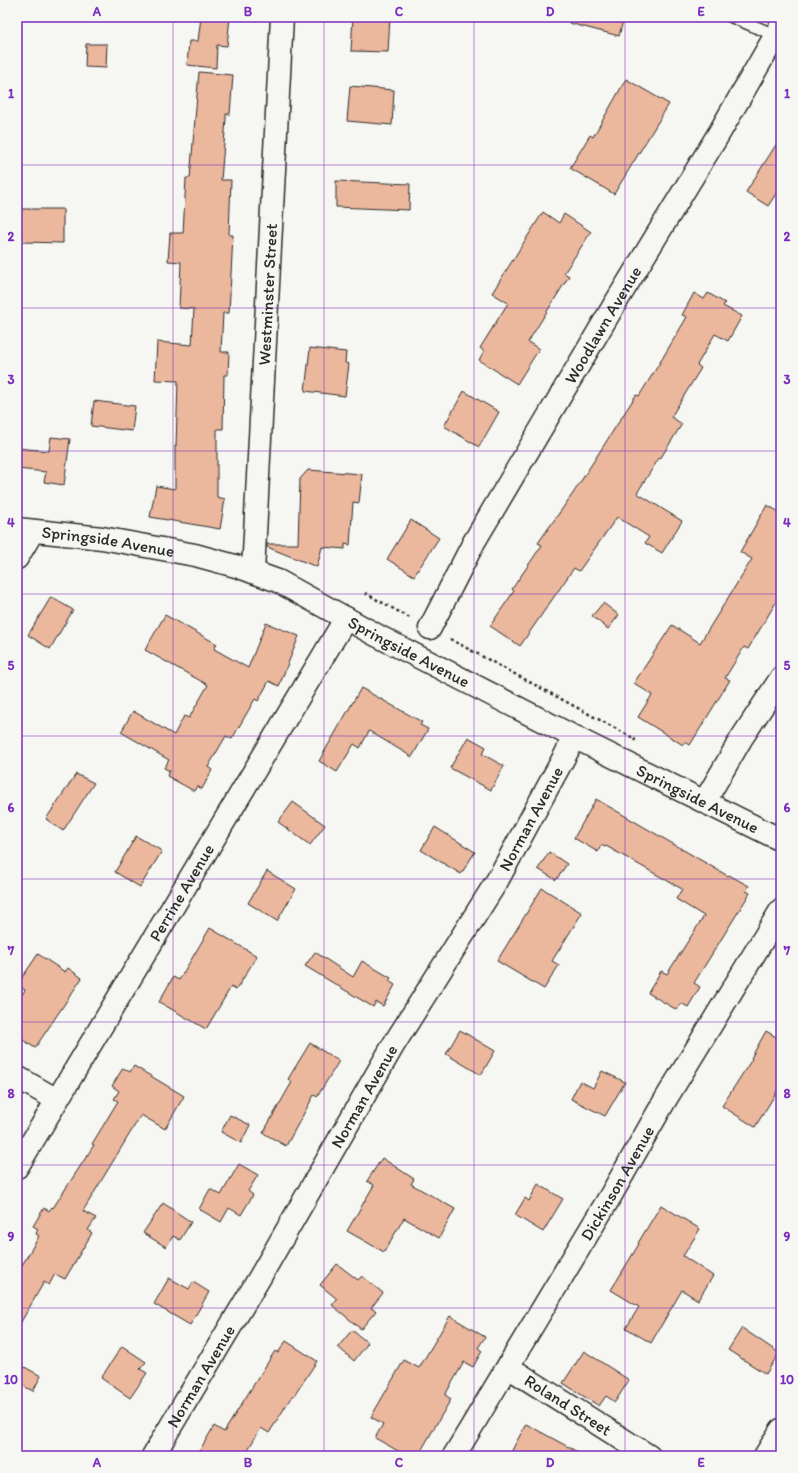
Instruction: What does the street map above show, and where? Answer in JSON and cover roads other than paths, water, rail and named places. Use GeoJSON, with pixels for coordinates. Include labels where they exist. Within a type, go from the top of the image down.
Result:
{"type":"FeatureCollection","features":[{"type":"Feature","properties":{"kind":"street","name":"Westminster Street"},"geometry":{"type":"LineString","coordinates":[[253,572],[282,17]]}},
{"type":"Feature","properties":{"kind":"street","name":"Woodlawn Avenue"},"geometry":{"type":"LineString","coordinates":[[430,628],[474,542],[613,307],[718,136],[778,30]]}},
{"type":"Feature","properties":{"kind":"street","name":"Springside Avenue"},"geometry":{"type":"LineString","coordinates":[[25,530],[102,538],[195,555],[278,581],[575,737],[781,840]]}},
{"type":"Feature","properties":{"kind":"street"},"geometry":{"type":"LineString","coordinates":[[17,558],[25,530]]}},
{"type":"Feature","properties":{"kind":"street","name":"Perrine Avenue"},"geometry":{"type":"LineString","coordinates":[[17,1167],[346,618]]}},
{"type":"Feature","properties":{"kind":"street"},"geometry":{"type":"LineString","coordinates":[[705,802],[741,739],[781,678]]}},
{"type":"Feature","properties":{"kind":"street","name":"Norman Avenue"},"geometry":{"type":"LineString","coordinates":[[153,1456],[260,1276],[394,1044],[497,881],[575,737]]}},
{"type":"Feature","properties":{"kind":"street","name":"Dickinson Avenue"},"geometry":{"type":"LineString","coordinates":[[454,1456],[612,1195],[664,1102],[781,910]]}},
{"type":"Feature","properties":{"kind":"street"},"geometry":{"type":"LineString","coordinates":[[17,1077],[57,1100]]}},
{"type":"Feature","properties":{"kind":"street","name":"Roland Street"},"geometry":{"type":"LineString","coordinates":[[508,1367],[649,1456]]}},
{"type":"Feature","properties":{"kind":"street"},"geometry":{"type":"LineString","coordinates":[[766,1456],[781,1430]]}},
{"type":"Feature","properties":{"kind":"lane"},"geometry":{"type":"LineString","coordinates":[[732,17],[778,30]]}}]}
